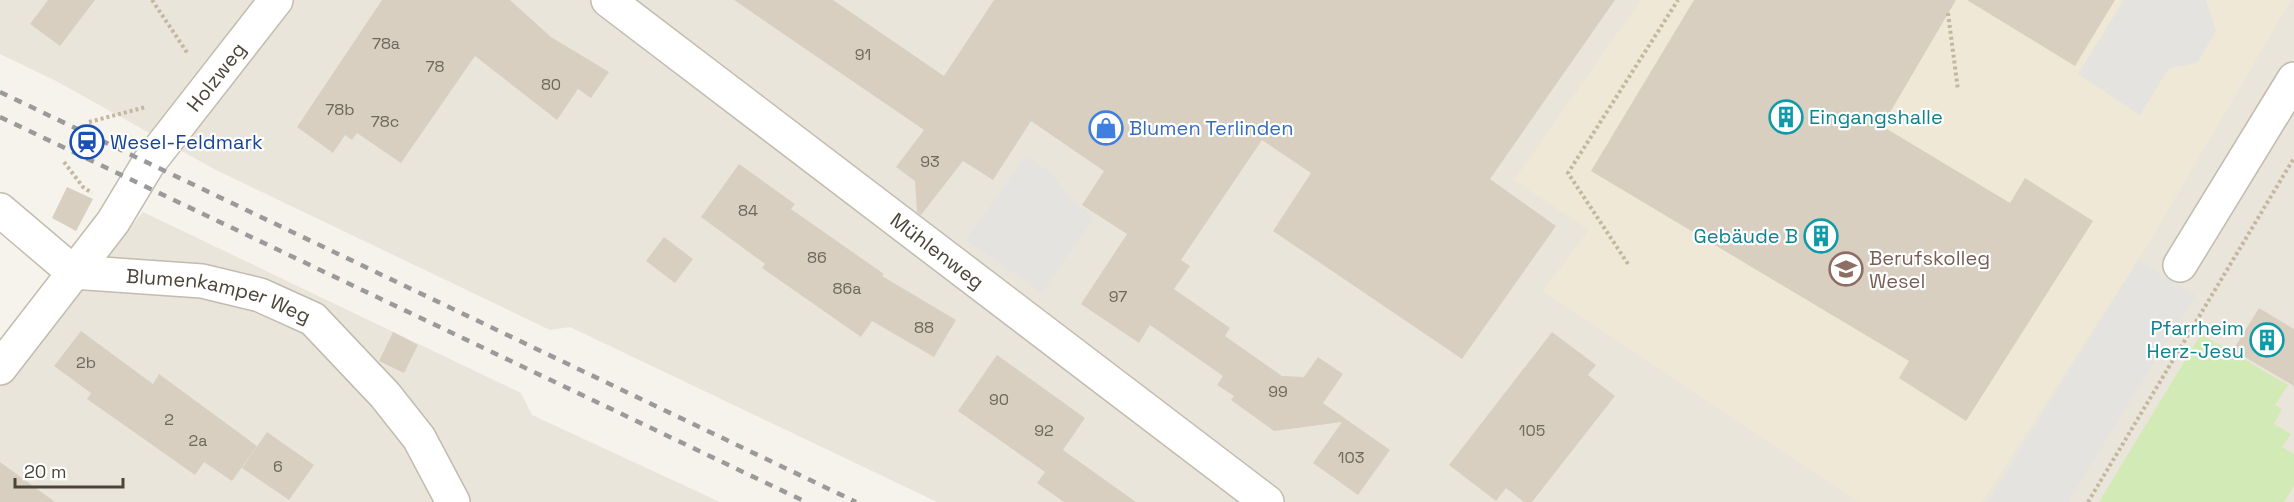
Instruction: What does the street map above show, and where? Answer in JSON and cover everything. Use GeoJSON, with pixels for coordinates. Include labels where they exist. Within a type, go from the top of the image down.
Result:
{"type":"FeatureCollection","features":[{"type":"Feature","properties":{"kind":"street","name":"Holzweg"},"geometry":{"type":"LineString","coordinates":[[0,368],[113,222],[148,164],[276,0]]}},
{"type":"Feature","properties":{"kind":"street","name":"Mühlenweg"},"geometry":{"type":"LineString","coordinates":[[608,0],[1267,502]]}},
{"type":"Feature","properties":{"kind":"street"},"geometry":{"type":"LineString","coordinates":[[2180,265],[2294,79]]}},
{"type":"Feature","properties":{"kind":"street"},"geometry":{"type":"LineString","coordinates":[[0,210],[73,272]]}},
{"type":"Feature","properties":{"kind":"street","name":"Blumenkamper Weg"},"geometry":{"type":"LineString","coordinates":[[73,272],[202,281],[260,295],[313,319],[385,395],[412,430],[453,502]]}},
{"type":"Feature","properties":{"kind":"path"},"geometry":{"type":"LineString","coordinates":[[152,0],[210,85]]}},
{"type":"Feature","properties":{"kind":"path"},"geometry":{"type":"LineString","coordinates":[[1628,264],[1568,173],[1678,0]]}},
{"type":"Feature","properties":{"kind":"path"},"geometry":{"type":"LineString","coordinates":[[1948,14],[1958,90]]}},
{"type":"Feature","properties":{"kind":"path"},"geometry":{"type":"LineString","coordinates":[[2088,502],[2294,158]]}},
{"type":"Feature","properties":{"kind":"shaded area"},"geometry":{"type":"Polygon","coordinates":[[[0,0],[2294,0],[2294,502],[937,502],[570,327],[550,330],[216,170],[56,81],[0,54],[0,0]]]}},
{"type":"Feature","properties":{"kind":"shaded area","name":"Berufskolleg Wesel"},"geometry":{"type":"Polygon","coordinates":[[[1641,0],[2291,0],[2147,246],[1982,502],[1858,502],[1543,291],[1589,230],[1514,180],[1641,0]]]}},
{"type":"Feature","properties":{"kind":"shaded area"},"geometry":{"type":"Polygon","coordinates":[[[2124,0],[2206,0],[2216,31],[2197,63],[2169,68],[2140,115],[2078,74],[2124,0]]]}},
{"type":"Feature","properties":{"kind":"shaded area"},"geometry":{"type":"Polygon","coordinates":[[[1026,155],[1051,173],[1072,200],[1095,217],[1042,293],[966,240],[1026,155]]]}},
{"type":"Feature","properties":{"kind":"shaded area"},"geometry":{"type":"Polygon","coordinates":[[[143,212],[521,393],[532,415],[720,502],[0,502],[0,385],[143,212]]]}},
{"type":"Feature","properties":{"kind":"shaded area"},"geometry":{"type":"Polygon","coordinates":[[[2138,260],[2196,295],[2068,502],[1988,502],[2138,260]]]}},
{"type":"Feature","properties":{"kind":"green space"},"geometry":{"type":"Polygon","coordinates":[[[2201,334],[2288,385],[2275,405],[2282,409],[2274,424],[2291,434],[2282,447],[2294,454],[2294,486],[2284,502],[2099,502],[2201,334]]]}},
{"type":"Feature","properties":{"kind":"building"},"geometry":{"type":"Polygon","coordinates":[[[48,0],[95,0],[60,46],[30,24],[48,0]]]}},
{"type":"Feature","properties":{"kind":"building"},"geometry":{"type":"Polygon","coordinates":[[[382,0],[510,0],[551,37],[609,72],[591,98],[578,89],[557,120],[475,56],[401,163],[357,133],[352,140],[345,135],[333,153],[297,127],[382,0]]]}},
{"type":"Feature","properties":{"kind":"building"},"geometry":{"type":"Polygon","coordinates":[[[734,0],[833,0],[944,76],[994,0],[1615,0],[1490,179],[1556,226],[1462,359],[1273,231],[1311,173],[1262,140],[1181,260],[1190,266],[1174,289],[1230,328],[1225,336],[1282,376],[1304,377],[1318,357],[1343,374],[1323,403],[1390,450],[1358,495],[1313,463],[1342,422],[1274,431],[1231,400],[1234,396],[1217,385],[1223,376],[1150,325],[1139,343],[1081,304],[1127,234],[1082,205],[1104,171],[1031,121],[993,180],[963,161],[921,215],[917,212],[915,181],[896,167],[924,130],[734,0]]]}},
{"type":"Feature","properties":{"kind":"building"},"geometry":{"type":"Polygon","coordinates":[[[1694,0],[1956,0],[1882,126],[2010,203],[2025,178],[2093,221],[1966,421],[1899,378],[1909,361],[1591,171],[1694,0]]]}},
{"type":"Feature","properties":{"kind":"building"},"geometry":{"type":"Polygon","coordinates":[[[1967,0],[2115,0],[2075,66],[1967,0]]]}},
{"type":"Feature","properties":{"kind":"building"},"geometry":{"type":"Polygon","coordinates":[[[739,164],[795,204],[791,209],[884,274],[882,276],[956,320],[934,357],[872,321],[861,337],[762,268],[765,264],[701,217],[739,164]]]}},
{"type":"Feature","properties":{"kind":"building"},"geometry":{"type":"Polygon","coordinates":[[[67,187],[93,199],[76,231],[52,218],[67,187]]]}},
{"type":"Feature","properties":{"kind":"building"},"geometry":{"type":"Polygon","coordinates":[[[664,237],[693,259],[675,283],[646,261],[664,237]]]}},
{"type":"Feature","properties":{"kind":"building","name":"Pfarrheim Herz-Jesu"},"geometry":{"type":"Polygon","coordinates":[[[2259,308],[2294,329],[2294,386],[2233,350],[2259,308]]]}},
{"type":"Feature","properties":{"kind":"building"},"geometry":{"type":"Polygon","coordinates":[[[81,331],[153,384],[159,374],[257,446],[232,481],[204,462],[195,475],[87,399],[91,393],[54,366],[81,331]]]}},
{"type":"Feature","properties":{"kind":"building"},"geometry":{"type":"Polygon","coordinates":[[[393,332],[418,345],[404,373],[379,361],[393,332]]]}},
{"type":"Feature","properties":{"kind":"building"},"geometry":{"type":"Polygon","coordinates":[[[1552,332],[1596,365],[1588,375],[1615,396],[1532,502],[1524,502],[1506,488],[1496,501],[1449,465],[1552,332]]]}},
{"type":"Feature","properties":{"kind":"building"},"geometry":{"type":"Polygon","coordinates":[[[997,355],[1085,418],[1063,450],[1136,502],[1064,502],[1037,483],[1045,472],[958,411],[997,355]]]}},
{"type":"Feature","properties":{"kind":"building"},"geometry":{"type":"Polygon","coordinates":[[[267,432],[314,465],[289,500],[242,468],[267,432]]]}},
{"type":"Feature","properties":{"kind":"building"},"geometry":{"type":"Polygon","coordinates":[[[0,462],[55,502],[0,502],[0,462]]]}},
{"type":"Feature","properties":{"kind":"railway"},"geometry":{"type":"LineString","coordinates":[[0,92],[856,502]]}},
{"type":"Feature","properties":{"kind":"railway"},"geometry":{"type":"LineString","coordinates":[[0,117],[806,502]]}},
{"type":"Feature","properties":{"kind":"place","name":"Eingangshalle"},"geometry":{"type":"Point","coordinates":[1786,117]}},
{"type":"Feature","properties":{"kind":"place","name":"Blumen Terlinden"},"geometry":{"type":"Point","coordinates":[1106,128]}},
{"type":"Feature","properties":{"kind":"place","name":"Wesel-Feldmark"},"geometry":{"type":"Point","coordinates":[87,142]}},
{"type":"Feature","properties":{"kind":"place","name":"Gebäude B"},"geometry":{"type":"Point","coordinates":[1821,236]}},
{"type":"Feature","properties":{"kind":"place","name":"Berufskolleg Wesel"},"geometry":{"type":"Point","coordinates":[1846,269]}},
{"type":"Feature","properties":{"kind":"place","name":"Pfarrheim Herz-Jesu"},"geometry":{"type":"Point","coordinates":[2267,340]}}]}
